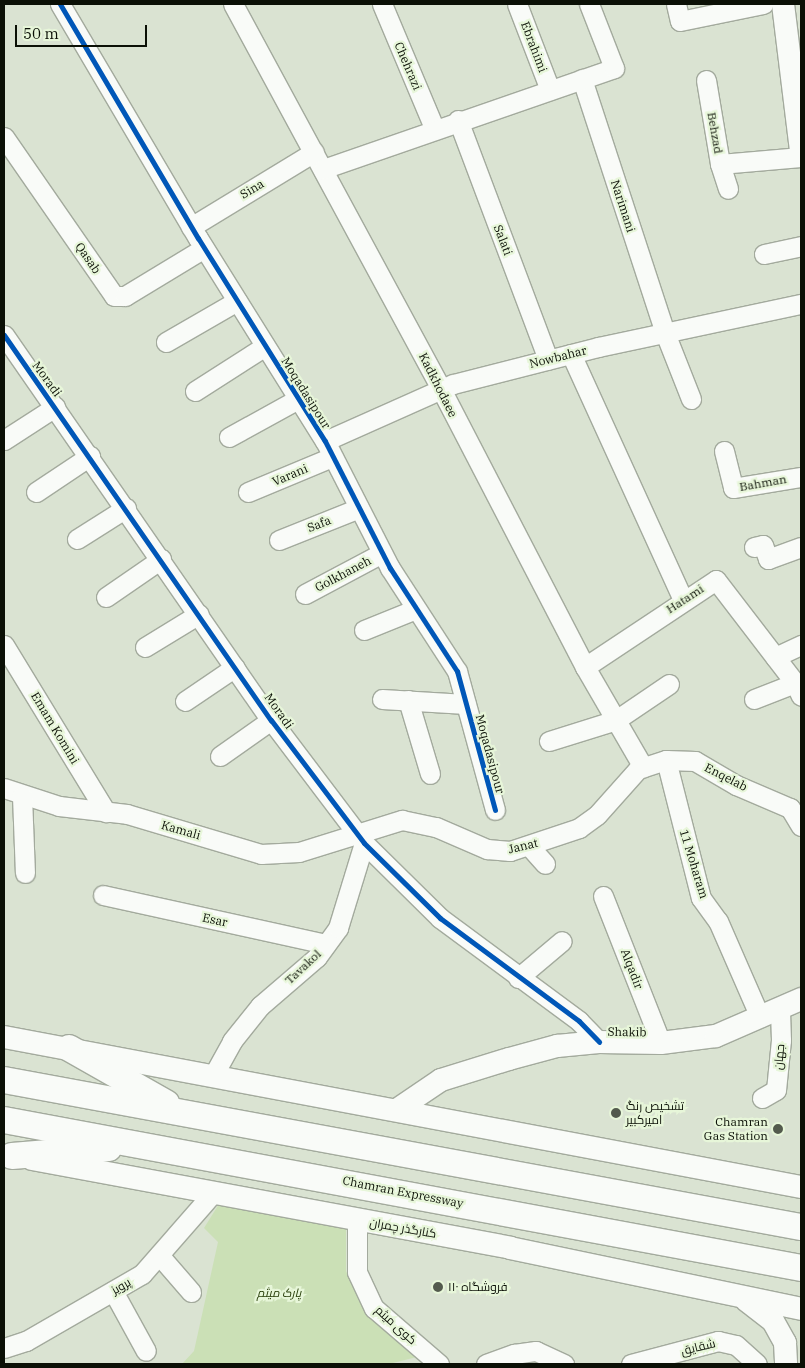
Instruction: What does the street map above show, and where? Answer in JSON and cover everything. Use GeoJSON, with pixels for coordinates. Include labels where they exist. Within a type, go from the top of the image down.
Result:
{"type":"FeatureCollection","features":[{"type":"Feature","properties":{"kind":"highway"},"geometry":{"type":"LineString","coordinates":[[69,1048],[182,1112]]}},
{"type":"Feature","properties":{"kind":"highway"},"geometry":{"type":"LineString","coordinates":[[4,1080],[801,1227]]}},
{"type":"Feature","properties":{"kind":"highway","name":"Chamran Expressway"},"geometry":{"type":"LineString","coordinates":[[4,1120],[801,1268]]}},
{"type":"Feature","properties":{"kind":"highway"},"geometry":{"type":"LineString","coordinates":[[8,1155],[145,1146]]}},
{"type":"Feature","properties":{"kind":"main road"},"geometry":{"type":"LineString","coordinates":[[783,4],[801,150]]}},
{"type":"Feature","properties":{"kind":"main road","name":"Shakib"},"geometry":{"type":"LineString","coordinates":[[398,1109],[441,1080],[557,1046],[599,1042],[661,1043],[716,1036],[801,999]]}},
{"type":"Feature","properties":{"kind":"main road"},"geometry":{"type":"LineString","coordinates":[[4,1037],[214,1074],[801,1187]]}},
{"type":"Feature","properties":{"kind":"main road","name":"کنارگذر چمران"},"geometry":{"type":"LineString","coordinates":[[8,1155],[357,1220],[801,1309]]}},
{"type":"Feature","properties":{"kind":"main road"},"geometry":{"type":"LineString","coordinates":[[741,1296],[773,1321],[784,1343],[786,1364]]}},
{"type":"Feature","properties":{"kind":"street","name":"Kadkhodaee"},"geometry":{"type":"LineString","coordinates":[[233,4],[324,169],[441,389],[585,667],[641,768]]}},
{"type":"Feature","properties":{"kind":"street","name":"Chehrazi"},"geometry":{"type":"LineString","coordinates":[[382,4],[434,128]]}},
{"type":"Feature","properties":{"kind":"street","name":"Ebrahimi"},"geometry":{"type":"LineString","coordinates":[[517,4],[550,90]]}},
{"type":"Feature","properties":{"kind":"street"},"geometry":{"type":"LineString","coordinates":[[324,169],[434,128],[614,68],[589,4]]}},
{"type":"Feature","properties":{"kind":"street"},"geometry":{"type":"LineString","coordinates":[[676,4],[680,21],[763,4]]}},
{"type":"Feature","properties":{"kind":"street","name":"Moqadasipour"},"geometry":{"type":"LineString","coordinates":[[68,6],[191,227],[328,449],[382,553],[457,671],[495,810]]}},
{"type":"Feature","properties":{"kind":"street","name":"Narimani"},"geometry":{"type":"LineString","coordinates":[[582,79],[665,333],[691,399]]}},
{"type":"Feature","properties":{"kind":"street","name":"Behzad"},"geometry":{"type":"LineString","coordinates":[[706,80],[720,164],[801,157]]}},
{"type":"Feature","properties":{"kind":"street","name":"Salati"},"geometry":{"type":"LineString","coordinates":[[458,120],[548,360]]}},
{"type":"Feature","properties":{"kind":"street","name":"Qasab"},"geometry":{"type":"LineString","coordinates":[[4,136],[114,296],[125,296],[204,248]]}},
{"type":"Feature","properties":{"kind":"street","name":"Sina"},"geometry":{"type":"LineString","coordinates":[[191,227],[314,152]]}},
{"type":"Feature","properties":{"kind":"street"},"geometry":{"type":"LineString","coordinates":[[720,164],[728,189]]}},
{"type":"Feature","properties":{"kind":"street"},"geometry":{"type":"LineString","coordinates":[[764,254],[801,246]]}},
{"type":"Feature","properties":{"kind":"street"},"geometry":{"type":"LineString","coordinates":[[166,342],[237,301]]}},
{"type":"Feature","properties":{"kind":"street","name":"Nowbahar"},"geometry":{"type":"LineString","coordinates":[[328,449],[441,389],[571,354],[801,304]]}},
{"type":"Feature","properties":{"kind":"street"},"geometry":{"type":"LineString","coordinates":[[195,391],[265,346]]}},
{"type":"Feature","properties":{"kind":"street","name":"Moradi"},"geometry":{"type":"LineString","coordinates":[[7,348],[55,407],[272,720],[361,839],[440,918],[518,978],[579,1021],[599,1042]]}},
{"type":"Feature","properties":{"kind":"street"},"geometry":{"type":"LineString","coordinates":[[571,354],[683,600]]}},
{"type":"Feature","properties":{"kind":"street"},"geometry":{"type":"LineString","coordinates":[[229,437],[298,399]]}},
{"type":"Feature","properties":{"kind":"street"},"geometry":{"type":"LineString","coordinates":[[4,440],[55,407]]}},
{"type":"Feature","properties":{"kind":"street","name":"Varani"},"geometry":{"type":"LineString","coordinates":[[248,492],[328,449]]}},
{"type":"Feature","properties":{"kind":"street","name":"Bahman"},"geometry":{"type":"LineString","coordinates":[[724,451],[733,488],[801,477]]}},
{"type":"Feature","properties":{"kind":"street"},"geometry":{"type":"LineString","coordinates":[[36,492],[90,456]]}},
{"type":"Feature","properties":{"kind":"street"},"geometry":{"type":"LineString","coordinates":[[77,539],[126,508]]}},
{"type":"Feature","properties":{"kind":"street","name":"Safa"},"geometry":{"type":"LineString","coordinates":[[279,540],[359,508]]}},
{"type":"Feature","properties":{"kind":"street"},"geometry":{"type":"LineString","coordinates":[[754,547],[763,544],[768,559],[801,546]]}},
{"type":"Feature","properties":{"kind":"street","name":"Golkhaneh"},"geometry":{"type":"LineString","coordinates":[[305,594],[382,553]]}},
{"type":"Feature","properties":{"kind":"street"},"geometry":{"type":"LineString","coordinates":[[106,597],[161,559]]}},
{"type":"Feature","properties":{"kind":"street","name":"Hatami"},"geometry":{"type":"LineString","coordinates":[[585,667],[683,600],[716,580],[798,690]]}},
{"type":"Feature","properties":{"kind":"street"},"geometry":{"type":"LineString","coordinates":[[364,630],[416,609]]}},
{"type":"Feature","properties":{"kind":"street"},"geometry":{"type":"LineString","coordinates":[[146,647],[199,614]]}},
{"type":"Feature","properties":{"kind":"street","name":"Emam Komini"},"geometry":{"type":"LineString","coordinates":[[4,645],[106,812]]}},
{"type":"Feature","properties":{"kind":"street"},"geometry":{"type":"LineString","coordinates":[[775,657],[801,645]]}},
{"type":"Feature","properties":{"kind":"street"},"geometry":{"type":"LineString","coordinates":[[185,701],[236,667]]}},
{"type":"Feature","properties":{"kind":"street"},"geometry":{"type":"LineString","coordinates":[[549,741],[616,720],[669,684]]}},
{"type":"Feature","properties":{"kind":"street"},"geometry":{"type":"LineString","coordinates":[[754,699],[798,690]]}},
{"type":"Feature","properties":{"kind":"street"},"geometry":{"type":"LineString","coordinates":[[382,698],[466,704]]}},
{"type":"Feature","properties":{"kind":"street"},"geometry":{"type":"LineString","coordinates":[[408,700],[430,774]]}},
{"type":"Feature","properties":{"kind":"street"},"geometry":{"type":"LineString","coordinates":[[220,756],[272,720]]}},
{"type":"Feature","properties":{"kind":"street","name":"Enqelab"},"geometry":{"type":"LineString","coordinates":[[641,768],[666,760],[695,761],[736,785],[790,808],[801,826]]}},
{"type":"Feature","properties":{"kind":"street","name":"11 Moharam"},"geometry":{"type":"LineString","coordinates":[[666,760],[702,898],[718,921],[770,1013]]}},
{"type":"Feature","properties":{"kind":"street","name":"Janat"},"geometry":{"type":"LineString","coordinates":[[361,839],[382,824],[402,820],[436,827],[487,849],[510,851],[579,828],[597,815],[641,768]]}},
{"type":"Feature","properties":{"kind":"street","name":"Kamali"},"geometry":{"type":"LineString","coordinates":[[4,788],[22,796],[58,806],[127,814],[261,854],[299,852],[361,839]]}},
{"type":"Feature","properties":{"kind":"street"},"geometry":{"type":"LineString","coordinates":[[22,796],[25,873]]}},
{"type":"Feature","properties":{"kind":"street","name":"Tavakol"},"geometry":{"type":"LineString","coordinates":[[214,1074],[232,1041],[260,1006],[317,957],[338,928],[361,839]]}},
{"type":"Feature","properties":{"kind":"street"},"geometry":{"type":"LineString","coordinates":[[529,846],[545,864]]}},
{"type":"Feature","properties":{"kind":"street","name":"Esar"},"geometry":{"type":"LineString","coordinates":[[103,896],[326,944]]}},
{"type":"Feature","properties":{"kind":"street","name":"Alqadir"},"geometry":{"type":"LineString","coordinates":[[603,896],[661,1043]]}},
{"type":"Feature","properties":{"kind":"street"},"geometry":{"type":"LineString","coordinates":[[518,978],[562,941]]}},
{"type":"Feature","properties":{"kind":"street","name":"جهان"},"geometry":{"type":"LineString","coordinates":[[762,1098],[776,1090],[781,1040],[770,1013]]}},
{"type":"Feature","properties":{"kind":"street","name":"پرویز"},"geometry":{"type":"LineString","coordinates":[[4,1348],[26,1341],[142,1274],[213,1193]]}},
{"type":"Feature","properties":{"kind":"street","name":"کوی میثم"},"geometry":{"type":"LineString","coordinates":[[357,1220],[358,1272],[374,1308],[438,1364]]}},
{"type":"Feature","properties":{"kind":"street"},"geometry":{"type":"LineString","coordinates":[[159,1255],[191,1292]]}},
{"type":"Feature","properties":{"kind":"street"},"geometry":{"type":"LineString","coordinates":[[113,1290],[146,1351]]}},
{"type":"Feature","properties":{"kind":"street","name":"شقایق"},"geometry":{"type":"LineString","coordinates":[[631,1364],[718,1341],[736,1345],[758,1364]]}},
{"type":"Feature","properties":{"kind":"street"},"geometry":{"type":"LineString","coordinates":[[486,1364],[514,1354],[536,1351],[564,1364]]}},
{"type":"Feature","properties":{"kind":"green space","name":"پارک میثم"},"geometry":{"type":"Polygon","coordinates":[[[219,1204],[346,1228],[346,1271],[359,1301],[394,1339],[421,1356],[389,1364],[182,1364],[194,1351],[218,1242],[204,1228],[219,1204]]]}},
{"type":"Feature","properties":{"kind":"cycle path"},"geometry":{"type":"LineString","coordinates":[[60,4],[198,238],[325,441],[390,568],[457,671],[495,810]]}},
{"type":"Feature","properties":{"kind":"cycle path"},"geometry":{"type":"LineString","coordinates":[[4,335],[271,720],[364,843],[440,918],[579,1021],[599,1042]]}},
{"type":"Feature","properties":{"kind":"place","name":"تشخیص رنگ امیرکبیر"},"geometry":{"type":"Point","coordinates":[616,1113]}},
{"type":"Feature","properties":{"kind":"place","name":"Chamran Gas Station"},"geometry":{"type":"Point","coordinates":[778,1129]}},
{"type":"Feature","properties":{"kind":"place","name":"فروشگاه ۱۱۰"},"geometry":{"type":"Point","coordinates":[438,1287]}}]}
